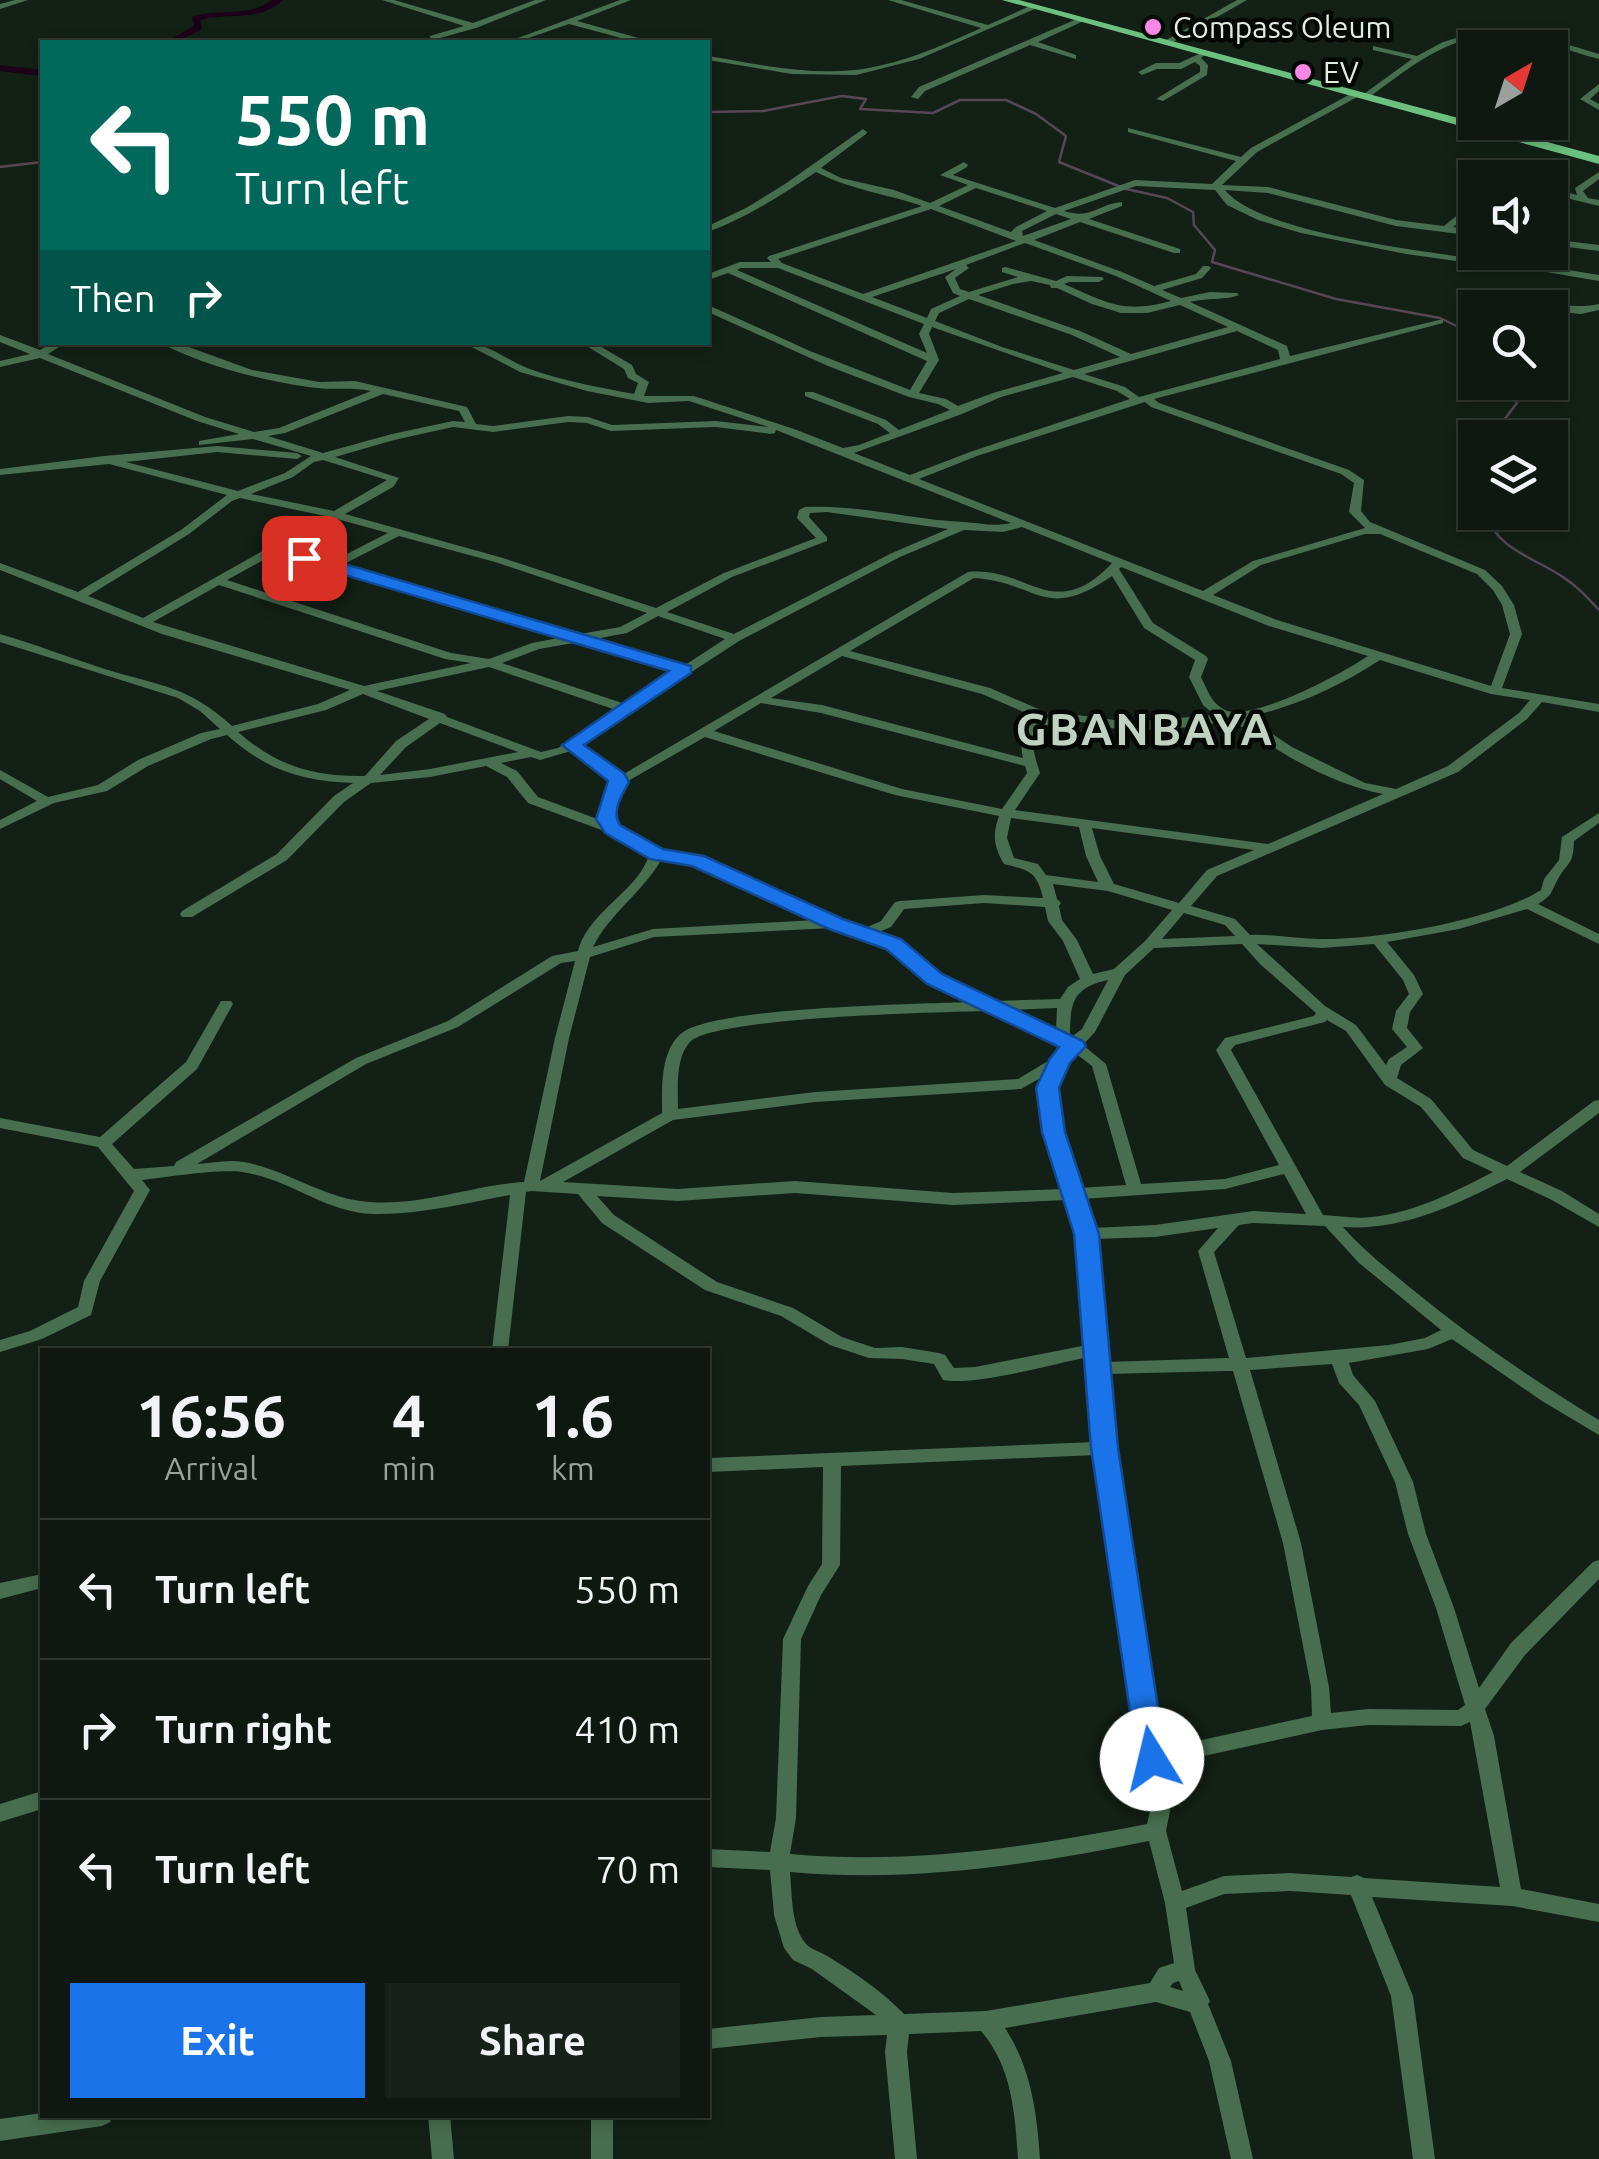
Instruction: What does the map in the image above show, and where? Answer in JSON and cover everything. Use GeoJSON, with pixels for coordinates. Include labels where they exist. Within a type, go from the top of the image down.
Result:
{"type":"FeatureCollection","features":[{"type":"Feature","properties":{"kind":"main road"},"geometry":{"type":"LineString","coordinates":[[1007,0],[1166,43],[1199,56],[1599,160]]}},
{"type":"Feature","properties":{"kind":"street"},"geometry":{"type":"LineString","coordinates":[[0,6],[24,0]]}},
{"type":"Feature","properties":{"kind":"street"},"geometry":{"type":"LineString","coordinates":[[386,0],[473,26]]}},
{"type":"Feature","properties":{"kind":"street"},"geometry":{"type":"LineString","coordinates":[[433,38],[542,0]]}},
{"type":"Feature","properties":{"kind":"street"},"geometry":{"type":"LineString","coordinates":[[519,40],[627,0]]}},
{"type":"Feature","properties":{"kind":"street"},"geometry":{"type":"LineString","coordinates":[[892,0],[986,27]]}},
{"type":"Feature","properties":{"kind":"street"},"geometry":{"type":"LineString","coordinates":[[1166,43],[1242,0]]}},
{"type":"Feature","properties":{"kind":"street"},"geometry":{"type":"LineString","coordinates":[[710,58],[860,72],[901,62],[1033,8]]}},
{"type":"Feature","properties":{"kind":"street"},"geometry":{"type":"LineString","coordinates":[[915,97],[922,88],[1082,20]]}},
{"type":"Feature","properties":{"kind":"street"},"geometry":{"type":"LineString","coordinates":[[572,22],[636,40]]}},
{"type":"Feature","properties":{"kind":"street"},"geometry":{"type":"LineString","coordinates":[[1216,186],[1268,140],[1360,95],[1443,45],[1490,32],[1522,36],[1599,57]]}},
{"type":"Feature","properties":{"kind":"street"},"geometry":{"type":"LineString","coordinates":[[1032,43],[1073,56]]}},
{"type":"Feature","properties":{"kind":"street"},"geometry":{"type":"LineString","coordinates":[[1376,48],[1420,59]]}},
{"type":"Feature","properties":{"kind":"street"},"geometry":{"type":"LineString","coordinates":[[1142,72],[1156,66],[1179,67],[1199,56],[1204,73],[1160,99]]}},
{"type":"Feature","properties":{"kind":"street"},"geometry":{"type":"LineString","coordinates":[[1599,87],[1584,100],[1599,107]]}},
{"type":"Feature","properties":{"kind":"street"},"geometry":{"type":"LineString","coordinates":[[1131,130],[1241,160]]}},
{"type":"Feature","properties":{"kind":"street"},"geometry":{"type":"LineString","coordinates":[[710,227],[752,209],[817,169],[862,132]]}},
{"type":"Feature","properties":{"kind":"street"},"geometry":{"type":"LineString","coordinates":[[964,165],[945,176],[1177,251]]}},
{"type":"Feature","properties":{"kind":"street"},"geometry":{"type":"LineString","coordinates":[[817,169],[838,180],[871,186],[1155,289],[1282,348],[1285,358]]}},
{"type":"Feature","properties":{"kind":"street"},"geometry":{"type":"LineString","coordinates":[[1584,198],[1576,191],[1599,175]]}},
{"type":"Feature","properties":{"kind":"street"},"geometry":{"type":"LineString","coordinates":[[778,265],[772,258],[929,206],[974,186]]}},
{"type":"Feature","properties":{"kind":"street"},"geometry":{"type":"LineString","coordinates":[[1216,186],[1232,205],[1304,231],[1360,244],[1458,257]]}},
{"type":"Feature","properties":{"kind":"street"},"geometry":{"type":"LineString","coordinates":[[1023,239],[1016,232],[1055,212],[1122,187],[1268,190],[1396,222],[1458,231]]}},
{"type":"Feature","properties":{"kind":"street"},"geometry":{"type":"LineString","coordinates":[[1568,195],[1599,203]]}},
{"type":"Feature","properties":{"kind":"street"},"geometry":{"type":"LineString","coordinates":[[864,297],[1016,245],[1119,204]]}},
{"type":"Feature","properties":{"kind":"street"},"geometry":{"type":"LineString","coordinates":[[1446,229],[1458,219]]}},
{"type":"Feature","properties":{"kind":"street"},"geometry":{"type":"LineString","coordinates":[[1568,245],[1599,248]]}},
{"type":"Feature","properties":{"kind":"street"},"geometry":{"type":"LineString","coordinates":[[1082,260],[1095,250]]}},
{"type":"Feature","properties":{"kind":"street"},"geometry":{"type":"LineString","coordinates":[[975,259],[950,277],[956,291],[1128,357]]}},
{"type":"Feature","properties":{"kind":"street"},"geometry":{"type":"LineString","coordinates":[[710,276],[752,264],[778,265],[1345,472],[1360,482],[1355,512],[1365,527]]}},
{"type":"Feature","properties":{"kind":"street"},"geometry":{"type":"LineString","coordinates":[[1155,289],[1199,276],[1206,268]]}},
{"type":"Feature","properties":{"kind":"street"},"geometry":{"type":"LineString","coordinates":[[727,269],[934,360]]}},
{"type":"Feature","properties":{"kind":"street"},"geometry":{"type":"LineString","coordinates":[[1005,270],[1124,310],[1184,302],[1219,292],[1234,295]]}},
{"type":"Feature","properties":{"kind":"street"},"geometry":{"type":"LineString","coordinates":[[1551,270],[1599,278]]}},
{"type":"Feature","properties":{"kind":"street"},"geometry":{"type":"LineString","coordinates":[[934,360],[924,334],[935,311],[1034,278]]}},
{"type":"Feature","properties":{"kind":"street"},"geometry":{"type":"LineString","coordinates":[[1054,286],[1067,279],[1099,279]]}},
{"type":"Feature","properties":{"kind":"street"},"geometry":{"type":"LineString","coordinates":[[1183,281],[1180,294],[1184,302]]}},
{"type":"Feature","properties":{"kind":"street"},"geometry":{"type":"LineString","coordinates":[[1568,310],[1599,307]]}},
{"type":"Feature","properties":{"kind":"street"},"geometry":{"type":"LineString","coordinates":[[710,309],[770,338],[913,394],[950,404],[958,412]]}},
{"type":"Feature","properties":{"kind":"street"},"geometry":{"type":"LineString","coordinates":[[909,480],[954,458],[1144,400],[1285,358],[1438,321]]}},
{"type":"Feature","properties":{"kind":"street"},"geometry":{"type":"LineString","coordinates":[[841,452],[862,448],[997,395],[1236,328]]}},
{"type":"Feature","properties":{"kind":"street"},"geometry":{"type":"LineString","coordinates":[[0,338],[247,434],[393,478],[388,485],[144,622]]}},
{"type":"Feature","properties":{"kind":"street"},"geometry":{"type":"LineString","coordinates":[[3,366],[57,345]]}},
{"type":"Feature","properties":{"kind":"street"},"geometry":{"type":"LineString","coordinates":[[172,345],[244,372],[319,386],[355,384],[463,409],[471,424]]}},
{"type":"Feature","properties":{"kind":"street"},"geometry":{"type":"LineString","coordinates":[[473,345],[524,370],[591,389],[640,395],[648,400],[690,398],[790,432],[999,514],[1116,566],[1272,623],[1495,692],[1599,708]]}},
{"type":"Feature","properties":{"kind":"street"},"geometry":{"type":"LineString","coordinates":[[590,345],[628,367],[632,376],[644,382],[640,395]]}},
{"type":"Feature","properties":{"kind":"street"},"geometry":{"type":"LineString","coordinates":[[913,394],[934,360]]}},
{"type":"Feature","properties":{"kind":"street"},"geometry":{"type":"LineString","coordinates":[[176,452],[247,434],[281,431],[381,391]]}},
{"type":"Feature","properties":{"kind":"street"},"geometry":{"type":"LineString","coordinates":[[809,394],[882,422],[896,432]]}},
{"type":"Feature","properties":{"kind":"street"},"geometry":{"type":"LineString","coordinates":[[79,597],[238,495],[319,456],[425,430],[471,424],[504,428],[568,419],[594,421],[611,428],[703,424],[790,432]]}},
{"type":"Feature","properties":{"kind":"street"},"geometry":{"type":"LineString","coordinates":[[252,451],[284,445]]}},
{"type":"Feature","properties":{"kind":"street"},"geometry":{"type":"LineString","coordinates":[[0,472],[176,452],[252,451],[319,456]]}},
{"type":"Feature","properties":{"kind":"street"},"geometry":{"type":"LineString","coordinates":[[104,460],[238,495],[336,515],[499,560],[735,638]]}},
{"type":"Feature","properties":{"kind":"street"},"geometry":{"type":"LineString","coordinates":[[0,825],[46,801],[92,792],[158,756],[227,730],[322,707],[363,690],[490,663],[525,649],[623,630],[728,575],[823,538],[803,518],[804,510],[846,510],[966,526],[1013,528],[1022,524]]}},
{"type":"Feature","properties":{"kind":"street"},"geometry":{"type":"LineString","coordinates":[[0,638],[179,694],[210,709],[227,730],[277,765],[312,774],[370,778],[446,772],[527,754],[551,755],[735,638],[896,555],[999,514]]}},
{"type":"Feature","properties":{"kind":"street"},"geometry":{"type":"LineString","coordinates":[[1204,595],[1257,562],[1365,527],[1379,531],[1472,567],[1498,588],[1508,605],[1516,634],[1495,692]]}},
{"type":"Feature","properties":{"kind":"street"},"geometry":{"type":"LineString","coordinates":[[331,566],[398,532]]}},
{"type":"Feature","properties":{"kind":"street"},"geometry":{"type":"LineString","coordinates":[[278,548],[684,670]]}},
{"type":"Feature","properties":{"kind":"street"},"geometry":{"type":"LineString","coordinates":[[0,566],[144,622],[441,716],[527,754]]}},
{"type":"Feature","properties":{"kind":"street"},"geometry":{"type":"LineString","coordinates":[[612,829],[606,819],[608,804],[619,782],[972,574],[998,576],[1038,595],[1056,598],[1085,590],[1116,566]]}},
{"type":"Feature","properties":{"kind":"street"},"geometry":{"type":"LineString","coordinates":[[1116,566],[1148,625],[1202,658],[1195,677],[1207,702],[1360,786],[1400,793]]}},
{"type":"Feature","properties":{"kind":"street"},"geometry":{"type":"LineString","coordinates":[[218,582],[450,656],[490,663],[626,709]]}},
{"type":"Feature","properties":{"kind":"street"},"geometry":{"type":"LineString","coordinates":[[841,652],[986,691],[1050,719],[1132,726],[1271,710],[1311,697],[1377,656]]}},
{"type":"Feature","properties":{"kind":"street"},"geometry":{"type":"LineString","coordinates":[[776,691],[787,702]]}},
{"type":"Feature","properties":{"kind":"street"},"geometry":{"type":"LineString","coordinates":[[762,700],[787,702],[1030,764]]}},
{"type":"Feature","properties":{"kind":"street"},"geometry":{"type":"LineString","coordinates":[[1069,1042],[1088,1032],[1119,973],[1212,873],[1453,769],[1523,716],[1537,700]]}},
{"type":"Feature","properties":{"kind":"street"},"geometry":{"type":"LineString","coordinates":[[187,914],[282,856],[339,798],[370,778],[401,744],[441,716]]}},
{"type":"Feature","properties":{"kind":"street"},"geometry":{"type":"LineString","coordinates":[[1050,719],[1036,726],[1028,738],[1026,750],[1034,773],[1005,813],[998,833],[1004,855],[1011,862],[1032,867],[1042,878],[1054,904],[1055,921],[1070,940],[1087,978]]}},
{"type":"Feature","properties":{"kind":"street"},"geometry":{"type":"LineString","coordinates":[[706,733],[900,792],[1005,813],[1268,847]]}},
{"type":"Feature","properties":{"kind":"street"},"geometry":{"type":"LineString","coordinates":[[572,745],[610,770],[619,782]]}},
{"type":"Feature","properties":{"kind":"street"},"geometry":{"type":"LineString","coordinates":[[488,762],[512,774],[533,800],[612,829],[657,855],[696,860],[836,924],[893,944],[934,979],[1069,1042],[1099,1064],[1136,1190]]}},
{"type":"Feature","properties":{"kind":"street"},"geometry":{"type":"LineString","coordinates":[[0,774],[46,801]]}},
{"type":"Feature","properties":{"kind":"street"},"geometry":{"type":"LineString","coordinates":[[1150,944],[1247,940],[1322,944],[1459,925],[1528,904],[1547,892],[1551,878],[1564,864],[1567,840],[1599,817]]}},
{"type":"Feature","properties":{"kind":"street"},"geometry":{"type":"LineString","coordinates":[[1085,823],[1085,835],[1109,887]]}},
{"type":"Feature","properties":{"kind":"street"},"geometry":{"type":"LineString","coordinates":[[500,1348],[582,955],[596,928],[644,878],[657,855]]}},
{"type":"Feature","properties":{"kind":"street"},"geometry":{"type":"LineString","coordinates":[[1042,878],[1109,887],[1230,922],[1264,961],[1351,1028],[1390,1080],[1426,1103],[1468,1154],[1556,1195],[1599,1221]]}},
{"type":"Feature","properties":{"kind":"street"},"geometry":{"type":"LineString","coordinates":[[864,933],[886,924],[900,904],[984,898],[1054,904]]}},
{"type":"Feature","properties":{"kind":"street"},"geometry":{"type":"LineString","coordinates":[[1528,904],[1599,940]]}},
{"type":"Feature","properties":{"kind":"street"},"geometry":{"type":"LineString","coordinates":[[174,1170],[361,1061],[453,1024],[557,959],[653,933],[836,924]]}},
{"type":"Feature","properties":{"kind":"street"},"geometry":{"type":"LineString","coordinates":[[1378,939],[1388,956],[1404,968],[1416,994],[1403,1011],[1399,1029],[1416,1048],[1394,1062],[1390,1080]]}},
{"type":"Feature","properties":{"kind":"street"},"geometry":{"type":"LineString","coordinates":[[1119,973],[1087,978],[1074,987],[1065,1004],[1069,1042],[1047,1088],[1054,1132],[1086,1234],[1104,1448],[1160,1812],[1156,1832],[1175,1903],[1185,1970],[1220,2061],[1242,2159]]}},
{"type":"Feature","properties":{"kind":"street"},"geometry":{"type":"LineString","coordinates":[[103,1143],[192,1065],[226,1004]]}},
{"type":"Feature","properties":{"kind":"street"},"geometry":{"type":"LineString","coordinates":[[670,1115],[670,1082],[681,1044],[693,1031],[752,1021],[1065,1004]]}},
{"type":"Feature","properties":{"kind":"street"},"geometry":{"type":"LineString","coordinates":[[1324,1010],[1316,1020],[1230,1042],[1223,1048],[1288,1168],[1324,1221],[1452,1332],[1521,1381],[1599,1428]]}},
{"type":"Feature","properties":{"kind":"street"},"geometry":{"type":"LineString","coordinates":[[531,1186],[670,1115],[815,1097],[1021,1084],[1040,1076],[1060,1060]]}},
{"type":"Feature","properties":{"kind":"street"},"geometry":{"type":"LineString","coordinates":[[1086,1234],[1155,1231],[1235,1219],[1384,1221],[1442,1205],[1528,1160],[1599,1106]]}},
{"type":"Feature","properties":{"kind":"street"},"geometry":{"type":"LineString","coordinates":[[0,1123],[103,1143],[142,1190],[92,1281],[85,1311],[36,1335],[0,1346]]}},
{"type":"Feature","properties":{"kind":"street"},"geometry":{"type":"LineString","coordinates":[[134,1176],[239,1166],[337,1202],[373,1208],[432,1203],[531,1186],[678,1195],[795,1188],[953,1199],[1074,1194],[1225,1184],[1288,1168]]}},
{"type":"Feature","properties":{"kind":"street"},"geometry":{"type":"LineString","coordinates":[[584,1191],[608,1219],[712,1286],[788,1312],[836,1341],[874,1354],[902,1353],[940,1359],[950,1375],[975,1374],[1096,1349]]}},
{"type":"Feature","properties":{"kind":"street"},"geometry":{"type":"LineString","coordinates":[[1235,1219],[1206,1251],[1292,1544],[1320,1686],[1322,1722]]}},
{"type":"Feature","properties":{"kind":"street"},"geometry":{"type":"LineString","coordinates":[[1098,1368],[1240,1365],[1338,1356],[1421,1345],[1443,1340],[1452,1332]]}},
{"type":"Feature","properties":{"kind":"street"},"geometry":{"type":"LineString","coordinates":[[1338,1356],[1346,1378],[1366,1402],[1404,1482],[1416,1534],[1445,1608],[1484,1736],[1512,1897]]}},
{"type":"Feature","properties":{"kind":"street"},"geometry":{"type":"LineString","coordinates":[[710,1466],[1104,1448]]}},
{"type":"Feature","properties":{"kind":"street"},"geometry":{"type":"LineString","coordinates":[[832,1460],[831,1565],[814,1590],[792,1639],[786,1818],[780,1862],[784,1915],[791,1941],[800,1953],[831,1970],[899,2024]]}},
{"type":"Feature","properties":{"kind":"street"},"geometry":{"type":"LineString","coordinates":[[1152,1759],[1322,1722],[1408,1716],[1461,1718],[1475,1708],[1518,1649],[1599,1567]]}},
{"type":"Feature","properties":{"kind":"street"},"geometry":{"type":"LineString","coordinates":[[0,1591],[40,1581]]}},
{"type":"Feature","properties":{"kind":"street"},"geometry":{"type":"LineString","coordinates":[[0,1813],[40,1801]]}},
{"type":"Feature","properties":{"kind":"street"},"geometry":{"type":"LineString","coordinates":[[710,1858],[860,1867],[946,1862],[1050,1852],[1156,1832]]}},
{"type":"Feature","properties":{"kind":"street"},"geometry":{"type":"LineString","coordinates":[[1357,1884],[1402,1996],[1424,2159]]}},
{"type":"Feature","properties":{"kind":"street"},"geometry":{"type":"LineString","coordinates":[[1175,1903],[1224,1885],[1357,1884],[1512,1897],[1599,1913]]}},
{"type":"Feature","properties":{"kind":"street"},"geometry":{"type":"LineString","coordinates":[[1156,1992],[1166,1975],[1185,1970]]}},
{"type":"Feature","properties":{"kind":"street"},"geometry":{"type":"LineString","coordinates":[[710,2039],[986,2021],[1156,1992],[1185,2002],[1199,2001]]}},
{"type":"Feature","properties":{"kind":"street"},"geometry":{"type":"LineString","coordinates":[[986,2021],[1004,2039],[1010,2052],[1022,2098],[1029,2159]]}},
{"type":"Feature","properties":{"kind":"street"},"geometry":{"type":"LineString","coordinates":[[899,2024],[896,2052],[906,2159]]}},
{"type":"Feature","properties":{"kind":"street"},"geometry":{"type":"LineString","coordinates":[[0,2130],[82,2118]]}},
{"type":"Feature","properties":{"kind":"street"},"geometry":{"type":"LineString","coordinates":[[439,2118],[443,2159]]}},
{"type":"Feature","properties":{"kind":"street"},"geometry":{"type":"LineString","coordinates":[[602,2118],[602,2159]]}},
{"type":"Feature","properties":{"kind":"waterway"},"geometry":{"type":"LineString","coordinates":[[175,40],[199,27],[195,19],[259,12],[278,0]]}},
{"type":"Feature","properties":{"kind":"waterway"},"geometry":{"type":"LineString","coordinates":[[0,68],[40,73]]}},
{"type":"Feature","properties":{"kind":"waterway"},"geometry":{"type":"LineString","coordinates":[[710,112],[763,111],[842,96],[866,99],[860,109],[933,113],[960,100],[1006,100],[1036,114],[1066,136],[1059,162],[1126,189],[1167,198],[1193,212],[1194,225],[1215,250],[1212,262],[1336,299],[1440,318],[1458,327]]}},
{"type":"Feature","properties":{"kind":"waterway"},"geometry":{"type":"LineString","coordinates":[[0,167],[40,162]]}},
{"type":"Feature","properties":{"kind":"waterway"},"geometry":{"type":"LineString","coordinates":[[1504,420],[1517,403],[1515,400]]}},
{"type":"Feature","properties":{"kind":"waterway"},"geometry":{"type":"LineString","coordinates":[[1494,530],[1517,551],[1568,581],[1599,610]]}},
{"type":"Feature","properties":{"kind":"place","name":"Compass Oleum"},"geometry":{"type":"Point","coordinates":[1153,27]}},
{"type":"Feature","properties":{"kind":"place","name":"EV"},"geometry":{"type":"Point","coordinates":[1303,72]}},
{"type":"Feature","properties":{"kind":"district","name":"GBANBAYA"},"geometry":{"type":"Point","coordinates":[1145,728]}},
{"type":"Feature","properties":{"kind":"route"},"geometry":{"type":"LineString","coordinates":[[304,558],[472,604],[684,670],[572,745],[610,770],[619,782],[608,804],[606,819],[612,829],[646,845],[657,855],[696,860],[836,924],[893,944],[934,979],[1075,1046],[1060,1060],[1047,1088],[1054,1132],[1086,1234],[1104,1448],[1152,1759]]}}]}
